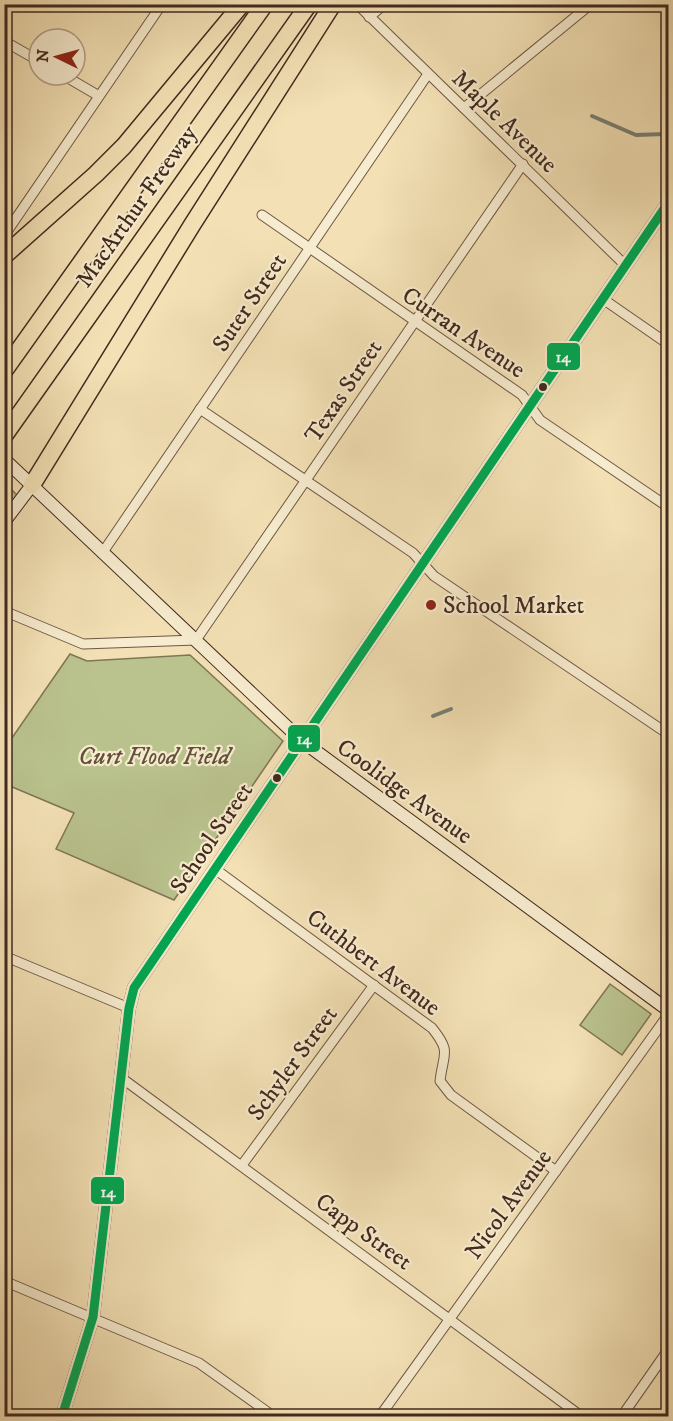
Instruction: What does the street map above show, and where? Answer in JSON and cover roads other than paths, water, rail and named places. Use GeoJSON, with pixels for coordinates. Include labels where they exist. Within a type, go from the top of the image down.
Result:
{"type":"FeatureCollection","features":[{"type":"Feature","properties":{"kind":"highway"},"geometry":{"type":"LineString","coordinates":[[4,256],[124,146],[242,4]]}},
{"type":"Feature","properties":{"kind":"highway","name":"MacArthur Freeway"},"geometry":{"type":"LineString","coordinates":[[4,371],[265,4]]}},
{"type":"Feature","properties":{"kind":"highway","name":"MacArthur Freeway"},"geometry":{"type":"LineString","coordinates":[[4,436],[309,4]]}},
{"type":"Feature","properties":{"kind":"highway"},"geometry":{"type":"LineString","coordinates":[[32,485],[192,225],[329,11]]}},
{"type":"Feature","properties":{"kind":"street"},"geometry":{"type":"LineString","coordinates":[[4,12],[10,4]]}},
{"type":"Feature","properties":{"kind":"street"},"geometry":{"type":"LineString","coordinates":[[4,236],[162,4]]}},
{"type":"Feature","properties":{"kind":"street","name":"Maple Avenue"},"geometry":{"type":"LineString","coordinates":[[357,4],[626,265]]}},
{"type":"Feature","properties":{"kind":"street"},"geometry":{"type":"LineString","coordinates":[[369,17],[385,4]]}},
{"type":"Feature","properties":{"kind":"street"},"geometry":{"type":"LineString","coordinates":[[464,108],[591,4]]}},
{"type":"Feature","properties":{"kind":"street"},"geometry":{"type":"LineString","coordinates":[[4,41],[27,54]]}},
{"type":"Feature","properties":{"kind":"street","name":"Suter Street"},"geometry":{"type":"LineString","coordinates":[[103,552],[428,74]]}},
{"type":"Feature","properties":{"kind":"street"},"geometry":{"type":"LineString","coordinates":[[84,87],[99,96]]}},
{"type":"Feature","properties":{"kind":"street","name":"Texas Street"},"geometry":{"type":"LineString","coordinates":[[196,640],[523,164]]}},
{"type":"Feature","properties":{"kind":"street","name":"School Street"},"geometry":{"type":"LineString","coordinates":[[62,1416],[93,1317],[123,1079],[129,1008],[134,988],[669,203]]}},
{"type":"Feature","properties":{"kind":"street","name":"Curran Avenue"},"geometry":{"type":"LineString","coordinates":[[262,215],[522,395],[540,420],[669,507]]}},
{"type":"Feature","properties":{"kind":"street"},"geometry":{"type":"LineString","coordinates":[[603,299],[669,344]]}},
{"type":"Feature","properties":{"kind":"street"},"geometry":{"type":"LineString","coordinates":[[200,409],[413,554],[434,576],[669,734]]}},
{"type":"Feature","properties":{"kind":"street","name":"Coolidge Avenue"},"geometry":{"type":"LineString","coordinates":[[4,459],[302,741],[669,1010]]}},
{"type":"Feature","properties":{"kind":"street"},"geometry":{"type":"LineString","coordinates":[[4,522],[32,485]]}},
{"type":"Feature","properties":{"kind":"street"},"geometry":{"type":"LineString","coordinates":[[4,611],[83,644],[196,640]]}},
{"type":"Feature","properties":{"kind":"street","name":"Cuthbert Avenue"},"geometry":{"type":"LineString","coordinates":[[215,869],[432,1028],[445,1044],[446,1057],[440,1081],[451,1095],[556,1171]]}},
{"type":"Feature","properties":{"kind":"street"},"geometry":{"type":"LineString","coordinates":[[4,956],[129,1008]]}},
{"type":"Feature","properties":{"kind":"street","name":"Schyler Street"},"geometry":{"type":"LineString","coordinates":[[242,1165],[374,985]]}},
{"type":"Feature","properties":{"kind":"street","name":"Nicol Avenue"},"geometry":{"type":"LineString","coordinates":[[380,1416],[669,1015]]}},
{"type":"Feature","properties":{"kind":"street","name":"Capp Street"},"geometry":{"type":"LineString","coordinates":[[123,1079],[451,1318],[581,1416]]}},
{"type":"Feature","properties":{"kind":"street"},"geometry":{"type":"LineString","coordinates":[[4,1281],[199,1363],[273,1416]]}},
{"type":"Feature","properties":{"kind":"street"},"geometry":{"type":"LineString","coordinates":[[622,1416],[669,1350]]}},
{"type":"Feature","properties":{"kind":"waterway"},"geometry":{"type":"LineString","coordinates":[[592,116],[636,135],[665,134],[668,139]]}},
{"type":"Feature","properties":{"kind":"waterway"},"geometry":{"type":"LineString","coordinates":[[433,716],[451,709]]}},
{"type":"Feature","properties":{"kind":"place","name":"School Market"},"geometry":{"type":"Point","coordinates":[431,605]}},
{"type":"Feature","properties":{"kind":"park label","name":"Curt Flood Field"},"geometry":{"type":"Point","coordinates":[154,756]}}]}
